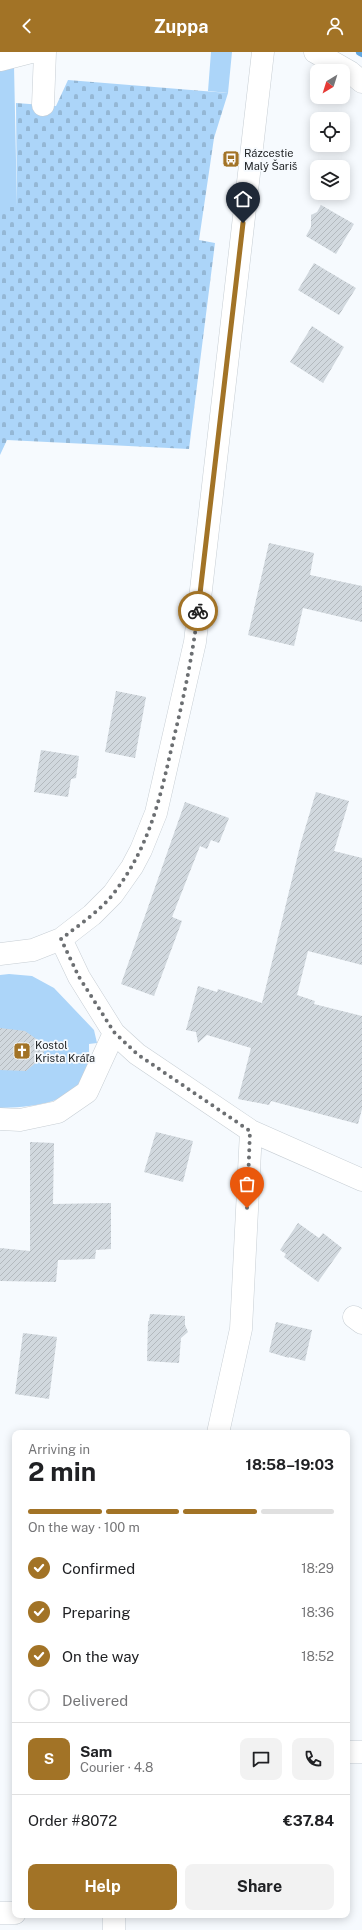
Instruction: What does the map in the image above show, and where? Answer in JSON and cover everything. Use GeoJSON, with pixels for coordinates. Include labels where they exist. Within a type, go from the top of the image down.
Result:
{"type":"FeatureCollection","features":[{"type":"Feature","properties":{"kind":"street"},"geometry":{"type":"LineString","coordinates":[[0,60],[31,52]]}},
{"type":"Feature","properties":{"kind":"street"},"geometry":{"type":"LineString","coordinates":[[43,105],[45,52]]}},
{"type":"Feature","properties":{"kind":"street"},"geometry":{"type":"LineString","coordinates":[[0,954],[33,950],[61,939],[92,915],[113,894],[141,850],[156,813],[195,642],[263,52]]}},
{"type":"Feature","properties":{"kind":"street"},"geometry":{"type":"LineString","coordinates":[[315,52],[350,72],[362,82]]}},
{"type":"Feature","properties":{"kind":"street"},"geometry":{"type":"LineString","coordinates":[[61,939],[79,977],[114,1032],[137,1054],[250,1131],[361,1177]]}},
{"type":"Feature","properties":{"kind":"street"},"geometry":{"type":"LineString","coordinates":[[0,1119],[20,1120],[58,1112],[87,1092],[114,1032]]}},
{"type":"Feature","properties":{"kind":"street"},"geometry":{"type":"LineString","coordinates":[[219,1430],[241,1329],[250,1131]]}},
{"type":"Feature","properties":{"kind":"street"},"geometry":{"type":"LineString","coordinates":[[350,1752],[362,1752]]}},
{"type":"Feature","properties":{"kind":"street"},"geometry":{"type":"LineString","coordinates":[[0,1913],[12,1913]]}},
{"type":"Feature","properties":{"kind":"street"},"geometry":{"type":"LineString","coordinates":[[114,1918],[114,1930]]}},
{"type":"Feature","properties":{"kind":"green space"},"geometry":{"type":"Polygon","coordinates":[[[211,52],[232,52],[228,93],[208,91],[211,52]]]}},
{"type":"Feature","properties":{"kind":"green space"},"geometry":{"type":"Polygon","coordinates":[[[14,66],[17,207],[0,207],[0,71],[14,66]]]}},
{"type":"Feature","properties":{"kind":"green space"},"geometry":{"type":"Polygon","coordinates":[[[68,80],[228,93],[214,138],[199,240],[215,243],[189,449],[7,440],[0,455],[0,207],[17,207],[16,103],[56,106],[68,80]]]}},
{"type":"Feature","properties":{"kind":"green space"},"geometry":{"type":"Polygon","coordinates":[[[9,974],[32,976],[54,988],[94,1030],[97,1043],[89,1044],[89,1061],[85,1077],[69,1094],[47,1103],[23,1107],[0,1108],[0,975],[9,974]]]}},
{"type":"Feature","properties":{"kind":"building"},"geometry":{"type":"Polygon","coordinates":[[[321,205],[354,224],[336,254],[306,236],[311,227],[311,215],[317,212],[321,205]]]}},
{"type":"Feature","properties":{"kind":"building"},"geometry":{"type":"Polygon","coordinates":[[[314,263],[356,288],[339,315],[298,290],[314,263]]]}},
{"type":"Feature","properties":{"kind":"building"},"geometry":{"type":"Polygon","coordinates":[[[312,326],[344,347],[323,383],[290,362],[312,326]]]}},
{"type":"Feature","properties":{"kind":"building"},"geometry":{"type":"Polygon","coordinates":[[[269,543],[314,553],[310,575],[362,586],[362,622],[303,608],[294,646],[248,635],[269,543]]]}},
{"type":"Feature","properties":{"kind":"building"},"geometry":{"type":"Polygon","coordinates":[[[116,691],[146,697],[135,758],[105,752],[116,691]]]}},
{"type":"Feature","properties":{"kind":"building"},"geometry":{"type":"Polygon","coordinates":[[[41,750],[79,756],[76,778],[71,779],[68,797],[34,792],[41,750]]]}},
{"type":"Feature","properties":{"kind":"building"},"geometry":{"type":"Polygon","coordinates":[[[316,792],[349,801],[334,851],[362,858],[362,965],[308,951],[297,995],[315,1001],[314,1004],[362,1016],[362,1109],[358,1124],[271,1101],[269,1105],[238,1099],[251,1048],[207,1035],[198,1043],[196,1032],[186,1030],[198,986],[217,992],[218,989],[262,1003],[301,842],[316,792]]]}},
{"type":"Feature","properties":{"kind":"building"},"geometry":{"type":"Polygon","coordinates":[[[185,802],[229,818],[219,843],[211,840],[207,849],[200,846],[172,917],[182,921],[154,996],[121,984],[185,802]]]}},
{"type":"Feature","properties":{"kind":"building","name":"Kostol Krista Kráľa"},"geometry":{"type":"Polygon","coordinates":[[[0,1028],[25,1031],[45,1045],[43,1057],[26,1071],[0,1070],[0,1028]]]}},
{"type":"Feature","properties":{"kind":"building"},"geometry":{"type":"Polygon","coordinates":[[[156,1132],[193,1141],[183,1182],[144,1172],[156,1132]]]}},
{"type":"Feature","properties":{"kind":"building"},"geometry":{"type":"Polygon","coordinates":[[[30,1142],[54,1143],[53,1204],[111,1203],[111,1249],[96,1250],[95,1259],[58,1260],[56,1282],[0,1281],[0,1248],[30,1251],[30,1142]]]}},
{"type":"Feature","properties":{"kind":"building"},"geometry":{"type":"Polygon","coordinates":[[[298,1223],[319,1238],[323,1233],[342,1248],[318,1282],[284,1257],[286,1254],[280,1250],[298,1223]]]}},
{"type":"Feature","properties":{"kind":"building"},"geometry":{"type":"Polygon","coordinates":[[[150,1314],[185,1316],[185,1325],[188,1332],[181,1338],[179,1363],[147,1361],[148,1321],[150,1314]]]}},
{"type":"Feature","properties":{"kind":"building"},"geometry":{"type":"Polygon","coordinates":[[[276,1322],[312,1330],[305,1361],[269,1352],[276,1322]]]}},
{"type":"Feature","properties":{"kind":"building"},"geometry":{"type":"Polygon","coordinates":[[[23,1333],[57,1337],[49,1399],[15,1394],[23,1333]]]}},
{"type":"Feature","properties":{"kind":"way so far"},"geometry":{"type":"LineString","coordinates":[[198,611],[195,642],[156,813],[141,850],[132,867],[113,894],[92,915],[61,939],[79,977],[114,1032],[137,1054],[250,1131],[247,1208]]}},
{"type":"Feature","properties":{"kind":"place","name":"Rázcestie Malý Šariš"},"geometry":{"type":"Point","coordinates":[231,159]}},
{"type":"Feature","properties":{"kind":"place","name":"Kostol Krista Kráľa"},"geometry":{"type":"Point","coordinates":[22,1051]}},
{"type":"Feature","properties":{"kind":"route"},"geometry":{"type":"LineString","coordinates":[[198,611],[243,223]]}}]}
